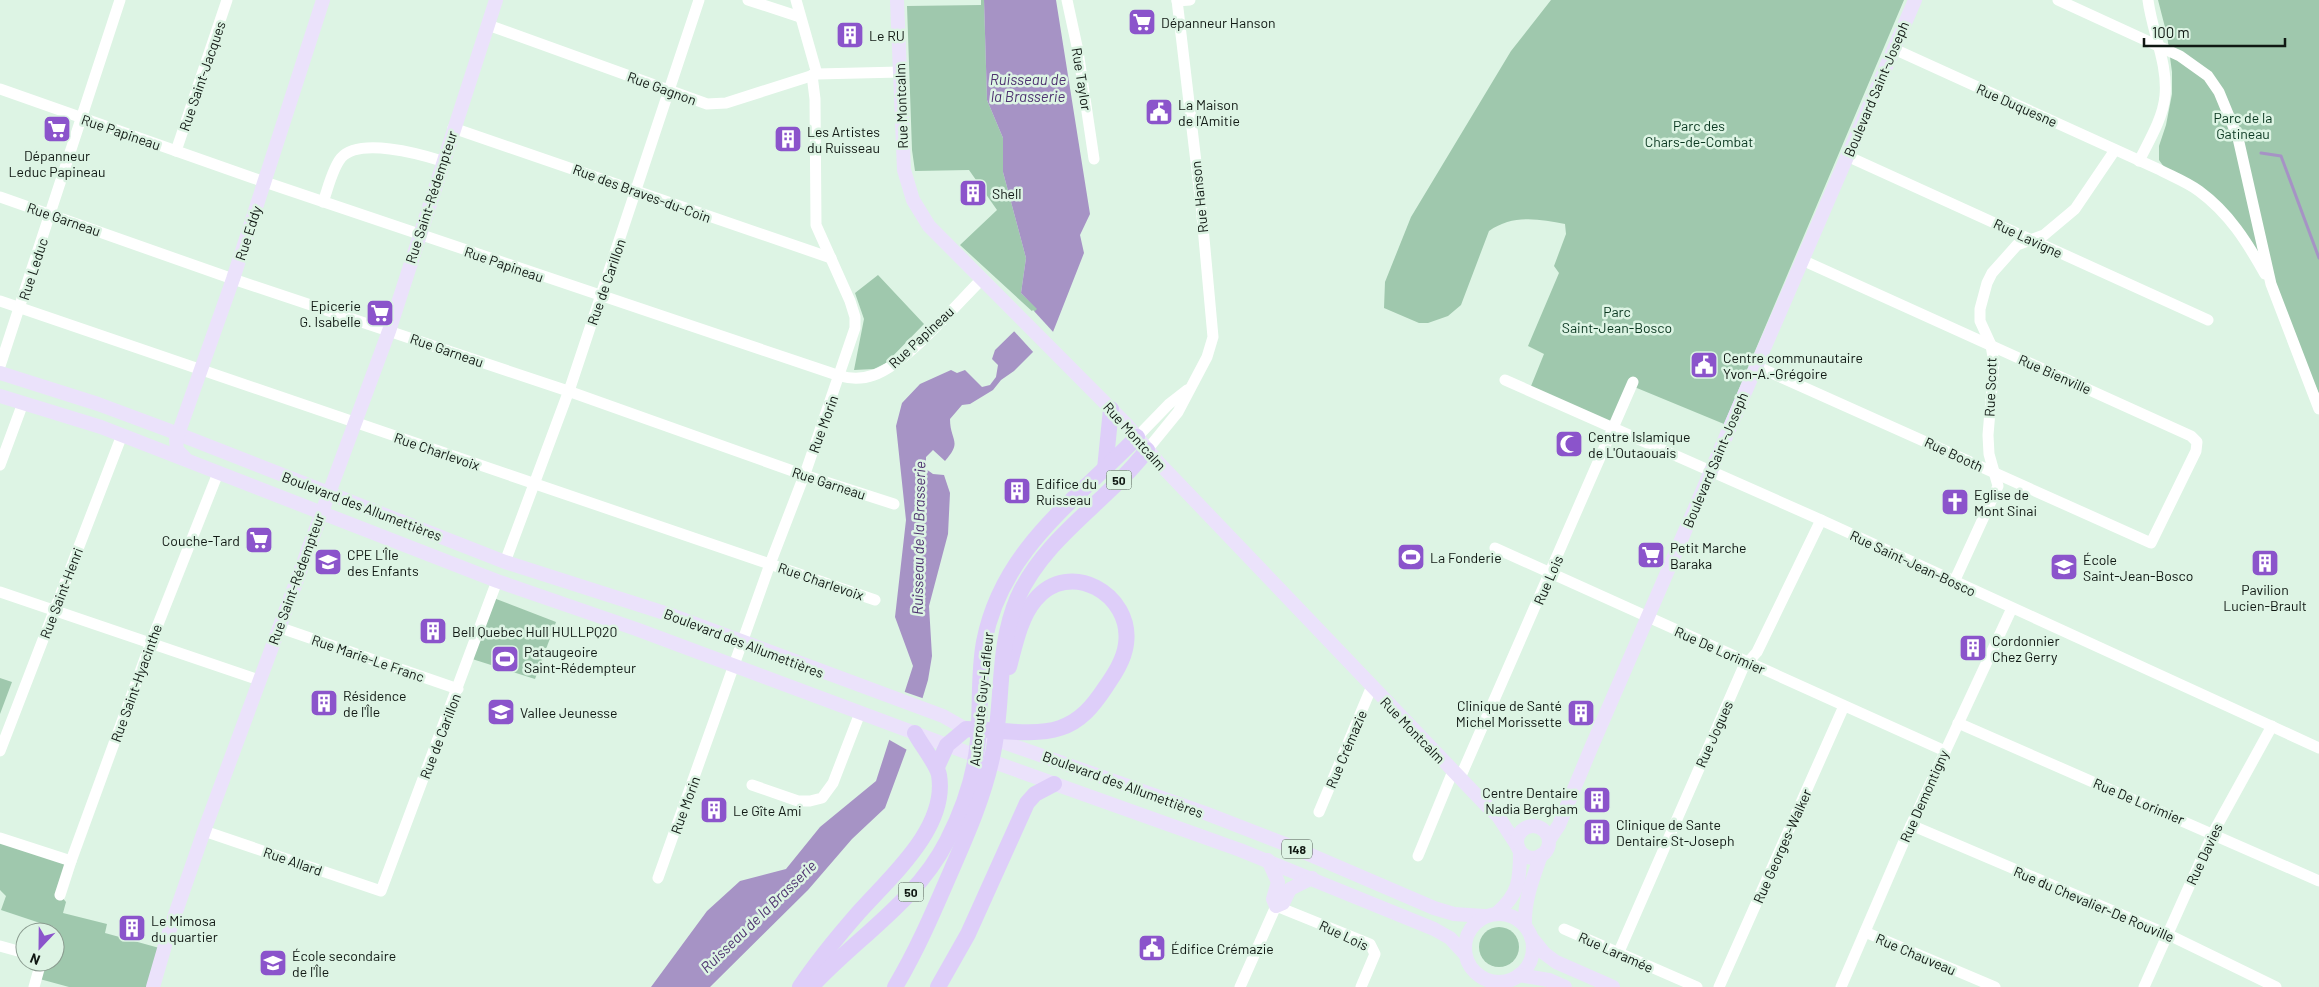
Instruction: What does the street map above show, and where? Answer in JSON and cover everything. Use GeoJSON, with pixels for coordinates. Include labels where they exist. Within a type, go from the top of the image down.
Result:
{"type":"FeatureCollection","features":[{"type":"Feature","properties":{"kind":"highway"},"geometry":{"type":"LineString","coordinates":[[1105,469],[1111,409]]}},
{"type":"Feature","properties":{"kind":"highway","name":"Autoroute Guy-Lafleur"},"geometry":{"type":"LineString","coordinates":[[811,987],[844,954],[897,907],[923,878],[950,834],[963,804],[980,774],[978,740],[984,642],[993,610],[1004,584],[1020,557],[1038,534],[1105,469],[1142,444]]}},
{"type":"Feature","properties":{"kind":"highway","name":"Autoroute Guy-Lafleur"},"geometry":{"type":"LineString","coordinates":[[896,987],[926,929],[959,853],[998,716],[1001,665],[1006,634],[1014,609],[1027,580],[1053,545],[1132,468],[1142,444]]}},
{"type":"Feature","properties":{"kind":"highway"},"geometry":{"type":"LineString","coordinates":[[937,766],[947,745],[966,729],[1044,732],[1062,727],[1083,716],[1110,680],[1125,650],[1125,623],[1114,600],[1100,589],[1082,583],[1058,584],[1042,592],[1034,600],[1025,616],[999,697]]}},
{"type":"Feature","properties":{"kind":"highway"},"geometry":{"type":"LineString","coordinates":[[800,987],[819,959],[902,864],[924,834],[934,816],[939,799],[940,785],[937,766],[919,737]]}},
{"type":"Feature","properties":{"kind":"highway"},"geometry":{"type":"LineString","coordinates":[[938,987],[968,934],[1027,803],[1035,794],[1054,784]]}},
{"type":"Feature","properties":{"kind":"main road","name":"Rue Eddy"},"geometry":{"type":"LineString","coordinates":[[178,433],[233,279],[323,0]]}},
{"type":"Feature","properties":{"kind":"main road","name":"Rue Saint-Rédempteur"},"geometry":{"type":"LineString","coordinates":[[153,987],[169,932],[204,831],[327,493],[389,331],[442,161],[496,0]]}},
{"type":"Feature","properties":{"kind":"main road","name":"Rue Montcalm"},"geometry":{"type":"LineString","coordinates":[[897,0],[904,164],[913,200],[934,233],[1111,409],[1372,686],[1498,816],[1519,849]]}},
{"type":"Feature","properties":{"kind":"main road","name":"Boulevard Saint-Joseph"},"geometry":{"type":"LineString","coordinates":[[1548,840],[1559,825],[1915,0]]}},
{"type":"Feature","properties":{"kind":"main road","name":"Boulevard des Allumettières"},"geometry":{"type":"LineString","coordinates":[[0,373],[98,404],[178,433],[505,562],[674,616],[931,712],[966,729],[1192,808],[1292,847],[1434,908],[1454,914],[1491,915]]}},
{"type":"Feature","properties":{"kind":"main road","name":"Boulevard des Allumettières"},"geometry":{"type":"LineString","coordinates":[[2,395],[122,435],[218,474],[497,581],[734,665],[889,723],[919,737],[947,745],[1268,860],[1438,931],[1454,942],[1464,953]]}},
{"type":"Feature","properties":{"kind":"main road"},"geometry":{"type":"LineString","coordinates":[[178,433],[175,446],[188,461]]}},
{"type":"Feature","properties":{"kind":"main road"},"geometry":{"type":"LineString","coordinates":[[1474,987],[1471,968],[1464,953],[1468,931],[1473,924],[1508,904],[1516,890],[1520,873],[1519,849],[1521,833],[1531,827],[1548,822],[1564,811]]}},
{"type":"Feature","properties":{"kind":"main road","name":"Rue Montcalm"},"geometry":{"type":"LineString","coordinates":[[1498,816],[1531,827]]}},
{"type":"Feature","properties":{"kind":"main road"},"geometry":{"type":"LineString","coordinates":[[1471,968],[1485,979],[1499,984],[1519,975],[1526,968],[1532,956],[1525,910],[1529,888],[1541,856],[1547,849],[1548,840],[1545,832],[1531,827]]}},
{"type":"Feature","properties":{"kind":"main road"},"geometry":{"type":"LineString","coordinates":[[1519,849],[1532,858],[1541,856]]}},
{"type":"Feature","properties":{"kind":"main road"},"geometry":{"type":"LineString","coordinates":[[1268,860],[1278,882],[1273,899],[1276,906],[1283,903],[1290,889],[1312,878]]}},
{"type":"Feature","properties":{"kind":"main road"},"geometry":{"type":"LineString","coordinates":[[1491,915],[1512,916],[1528,931],[1544,953],[1556,962],[1613,987]]}},
{"type":"Feature","properties":{"kind":"main road"},"geometry":{"type":"LineString","coordinates":[[1519,975],[1549,980],[1565,987]]}},
{"type":"Feature","properties":{"kind":"street","name":"Rue Leduc"},"geometry":{"type":"LineString","coordinates":[[0,366],[120,0]]}},
{"type":"Feature","properties":{"kind":"street","name":"Rue Saint-Jacques"},"geometry":{"type":"LineString","coordinates":[[176,151],[227,0]]}},
{"type":"Feature","properties":{"kind":"street","name":"Rue de Carillon"},"geometry":{"type":"LineString","coordinates":[[505,562],[601,296],[699,0]]}},
{"type":"Feature","properties":{"kind":"street"},"geometry":{"type":"LineString","coordinates":[[748,0],[800,17]]}},
{"type":"Feature","properties":{"kind":"street","name":"Rue Morin"},"geometry":{"type":"LineString","coordinates":[[658,878],[770,564],[840,376],[856,322],[850,301],[816,225],[814,74],[796,0]]}},
{"type":"Feature","properties":{"kind":"street","name":"Rue Taylor"},"geometry":{"type":"LineString","coordinates":[[1067,0],[1078,51],[1094,159]]}},
{"type":"Feature","properties":{"kind":"street"},"geometry":{"type":"LineString","coordinates":[[1177,1],[1190,0]]}},
{"type":"Feature","properties":{"kind":"street"},"geometry":{"type":"LineString","coordinates":[[2058,0],[2193,63],[2208,76],[2226,105],[2238,138],[2271,284],[2319,409]]}},
{"type":"Feature","properties":{"kind":"street"},"geometry":{"type":"LineString","coordinates":[[2139,162],[2155,128],[2165,98],[2164,76],[2148,0]]}},
{"type":"Feature","properties":{"kind":"street","name":"Rue Hanson"},"geometry":{"type":"LineString","coordinates":[[1142,444],[1169,404],[1188,389],[1207,357],[1213,332],[1177,1]]}},
{"type":"Feature","properties":{"kind":"street","name":"Rue Gagnon"},"geometry":{"type":"LineString","coordinates":[[488,24],[707,104],[726,103],[814,74],[900,72]]}},
{"type":"Feature","properties":{"kind":"street","name":"Rue Duquesne"},"geometry":{"type":"LineString","coordinates":[[1894,49],[2197,189],[2218,207],[2240,232],[2271,284]]}},
{"type":"Feature","properties":{"kind":"street","name":"Rue Papineau"},"geometry":{"type":"LineString","coordinates":[[0,89],[419,235],[840,376],[869,377],[895,364],[981,280]]}},
{"type":"Feature","properties":{"kind":"street","name":"Rue des Braves-du-Coin"},"geometry":{"type":"LineString","coordinates":[[453,128],[831,258]]}},
{"type":"Feature","properties":{"kind":"street"},"geometry":{"type":"LineString","coordinates":[[323,202],[339,161],[352,151],[399,150],[442,161]]}},
{"type":"Feature","properties":{"kind":"street","name":"Rue Scott"},"geometry":{"type":"LineString","coordinates":[[1954,582],[1998,486],[1989,454],[1988,434],[1994,363],[1991,346],[1980,321],[1980,309],[1987,282],[1992,272],[2017,245],[2044,235],[2074,209],[2115,150]]}},
{"type":"Feature","properties":{"kind":"street","name":"Rue Lavigne"},"geometry":{"type":"LineString","coordinates":[[1847,156],[2208,320]]}},
{"type":"Feature","properties":{"kind":"street","name":"Rue Garneau"},"geometry":{"type":"LineString","coordinates":[[0,196],[233,279],[568,391],[804,475],[894,504]]}},
{"type":"Feature","properties":{"kind":"street","name":"Rue Bienville"},"geometry":{"type":"LineString","coordinates":[[1802,260],[2191,436],[2197,442],[2196,451],[2151,543]]}},
{"type":"Feature","properties":{"kind":"street","name":"Rue Charlevoix"},"geometry":{"type":"LineString","coordinates":[[0,300],[875,600]]}},
{"type":"Feature","properties":{"kind":"street","name":"Rue Booth"},"geometry":{"type":"LineString","coordinates":[[1756,366],[2151,543]]}},
{"type":"Feature","properties":{"kind":"street","name":"Rue Saint-Jean-Bosco"},"geometry":{"type":"LineString","coordinates":[[1505,380],[1613,430],[1821,520],[2319,748]]}},
{"type":"Feature","properties":{"kind":"street","name":"Rue Lois"},"geometry":{"type":"LineString","coordinates":[[1418,856],[1551,574],[1633,382]]}},
{"type":"Feature","properties":{"kind":"street"},"geometry":{"type":"LineString","coordinates":[[0,465],[23,403]]}},
{"type":"Feature","properties":{"kind":"street","name":"Rue Saint-Henri"},"geometry":{"type":"LineString","coordinates":[[0,751],[122,435]]}},
{"type":"Feature","properties":{"kind":"street","name":"Rue Saint-Hyacinthe"},"geometry":{"type":"LineString","coordinates":[[60,895],[151,642],[218,474]]}},
{"type":"Feature","properties":{"kind":"street","name":"Rue Jogues"},"geometry":{"type":"LineString","coordinates":[[1618,954],[1743,668],[1757,652],[1821,520]]}},
{"type":"Feature","properties":{"kind":"street","name":"Rue De Lorimier"},"geometry":{"type":"LineString","coordinates":[[1495,548],[1945,751]]}},
{"type":"Feature","properties":{"kind":"street","name":"Rue de Carillon"},"geometry":{"type":"LineString","coordinates":[[381,891],[497,581]]}},
{"type":"Feature","properties":{"kind":"street"},"geometry":{"type":"LineString","coordinates":[[0,592],[259,680]]}},
{"type":"Feature","properties":{"kind":"street","name":"Rue Demontigny"},"geometry":{"type":"LineString","coordinates":[[1841,987],[1911,825],[2012,608]]}},
{"type":"Feature","properties":{"kind":"street","name":"Rue Marie-Le Franc"},"geometry":{"type":"LineString","coordinates":[[278,627],[458,689]]}},
{"type":"Feature","properties":{"kind":"street","name":"Rue Crémazie"},"geometry":{"type":"LineString","coordinates":[[1319,812],[1372,686]]}},
{"type":"Feature","properties":{"kind":"street","name":"Rue Georges-Walker"},"geometry":{"type":"LineString","coordinates":[[1719,987],[1844,706]]}},
{"type":"Feature","properties":{"kind":"street"},"geometry":{"type":"LineString","coordinates":[[752,785],[798,801],[810,802],[822,798],[833,783],[860,713]]}},
{"type":"Feature","properties":{"kind":"street","name":"Rue De Lorimier"},"geometry":{"type":"LineString","coordinates":[[1958,723],[2319,881]]}},
{"type":"Feature","properties":{"kind":"street","name":"Rue Davies"},"geometry":{"type":"LineString","coordinates":[[2144,987],[2212,833],[2272,726]]}},
{"type":"Feature","properties":{"kind":"street","name":"Rue du Chevalier-De Rouville"},"geometry":{"type":"LineString","coordinates":[[1911,825],[2167,934],[2276,987]]}},
{"type":"Feature","properties":{"kind":"street","name":"Rue Allard"},"geometry":{"type":"LineString","coordinates":[[204,831],[381,891]]}},
{"type":"Feature","properties":{"kind":"street"},"geometry":{"type":"LineString","coordinates":[[0,838],[71,861]]}},
{"type":"Feature","properties":{"kind":"street"},"geometry":{"type":"LineString","coordinates":[[1240,987],[1276,906]]}},
{"type":"Feature","properties":{"kind":"street","name":"Rue Lois"},"geometry":{"type":"LineString","coordinates":[[1276,906],[1370,944],[1375,954],[1361,987]]}},
{"type":"Feature","properties":{"kind":"street","name":"Rue Laramée"},"geometry":{"type":"LineString","coordinates":[[1564,929],[1696,987]]}},
{"type":"Feature","properties":{"kind":"street","name":"Rue Chauveau"},"geometry":{"type":"LineString","coordinates":[[1865,932],[1995,987]]}},
{"type":"Feature","properties":{"kind":"street"},"geometry":{"type":"LineString","coordinates":[[0,946],[15,950]]}},
{"type":"Feature","properties":{"kind":"street"},"geometry":{"type":"LineString","coordinates":[[34,987],[38,972]]}},
{"type":"Feature","properties":{"kind":"green space"},"geometry":{"type":"Polygon","coordinates":[[[981,0],[984,0],[987,100],[1003,138],[1003,172],[1026,258],[1021,293],[1038,309],[1034,313],[960,245],[997,210],[969,170],[915,171],[912,150],[907,6],[981,5],[981,0]]]}},
{"type":"Feature","properties":{"kind":"green space","name":"Parc des Chars-de-Combat"},"geometry":{"type":"Polygon","coordinates":[[[1551,0],[1904,0],[1724,424],[1632,386],[1613,430],[1529,391],[1544,354],[1528,346],[1559,273],[1554,266],[1566,234],[1565,224],[1526,219],[1507,222],[1489,231],[1461,305],[1448,316],[1428,323],[1419,323],[1384,308],[1385,282],[1411,217],[1511,51],[1551,0]]]}},
{"type":"Feature","properties":{"kind":"green space","name":"Parc de la Gatineau"},"geometry":{"type":"Polygon","coordinates":[[[2158,0],[2319,0],[2319,394],[2252,242],[2164,167],[2159,160],[2159,146],[2166,125],[2172,94],[2172,72],[2167,35],[2158,0]]]}},
{"type":"Feature","properties":{"kind":"green space"},"geometry":{"type":"Polygon","coordinates":[[[878,275],[924,324],[886,363],[874,369],[854,370],[864,319],[855,293],[878,275]]]}},
{"type":"Feature","properties":{"kind":"green space"},"geometry":{"type":"Polygon","coordinates":[[[491,597],[556,622],[535,679],[469,658],[491,597]]]}},
{"type":"Feature","properties":{"kind":"green space"},"geometry":{"type":"Polygon","coordinates":[[[0,678],[12,682],[0,714],[0,678]]]}},
{"type":"Feature","properties":{"kind":"green space"},"geometry":{"type":"Polygon","coordinates":[[[0,835],[71,858],[60,895],[66,902],[63,913],[107,924],[105,933],[163,949],[153,987],[69,987],[36,978],[38,972],[65,972],[65,922],[37,922],[1,910],[6,896],[0,890],[0,835]]]}},
{"type":"Feature","properties":{"kind":"green space"},"geometry":{"type":"Polygon","coordinates":[[[1503,927],[1510,930],[1516,936],[1519,947],[1518,955],[1510,964],[1503,967],[1495,967],[1488,964],[1480,955],[1479,943],[1482,936],[1491,928],[1503,927]]]}},
{"type":"Feature","properties":{"kind":"water","name":"Ruisseau de la Brasserie"},"geometry":{"type":"Polygon","coordinates":[[[984,0],[1056,0],[1090,214],[1080,235],[1084,253],[1053,332],[1014,371],[1001,380],[993,390],[970,404],[962,405],[950,419],[954,445],[945,461],[933,450],[926,457],[926,469],[933,474],[944,475],[950,493],[948,534],[929,606],[932,656],[928,680],[909,743],[885,808],[852,839],[808,890],[710,987],[651,987],[707,911],[740,881],[786,869],[820,827],[876,781],[913,666],[895,617],[906,520],[896,426],[902,403],[920,384],[951,370],[957,373],[965,370],[982,387],[990,385],[996,377],[998,365],[992,359],[995,350],[1037,309],[1021,293],[1026,258],[1003,172],[1003,138],[987,100],[984,0]]]}},
{"type":"Feature","properties":{"kind":"water","name":"Pataugeoire Saint-Rédempteur"},"geometry":{"type":"Polygon","coordinates":[[[495,649],[518,657],[514,669],[491,661],[495,649]]]}},
{"type":"Feature","properties":{"kind":"pier"},"geometry":{"type":"Polygon","coordinates":[[[1033,310],[1055,334],[1035,354],[1013,330],[1033,310]]]}},
{"type":"Feature","properties":{"kind":"pier"},"geometry":{"type":"Polygon","coordinates":[[[902,691],[925,699],[909,751],[886,738],[902,691]]]}},
{"type":"Feature","properties":{"kind":"waterway"},"geometry":{"type":"LineString","coordinates":[[2261,153],[2281,156],[2319,258]]}},
{"type":"Feature","properties":{"kind":"place","name":"Dépanneur Hanson"},"geometry":{"type":"Point","coordinates":[1142,22]}},
{"type":"Feature","properties":{"kind":"place","name":"Le RU"},"geometry":{"type":"Point","coordinates":[850,35]}},
{"type":"Feature","properties":{"kind":"place","name":"La Maison de l'Amitie"},"geometry":{"type":"Point","coordinates":[1159,112]}},
{"type":"Feature","properties":{"kind":"place","name":"Dépanneur Leduc Papineau"},"geometry":{"type":"Point","coordinates":[57,129]}},
{"type":"Feature","properties":{"kind":"place","name":"Les Artistes du Ruisseau"},"geometry":{"type":"Point","coordinates":[788,139]}},
{"type":"Feature","properties":{"kind":"place","name":"Shell"},"geometry":{"type":"Point","coordinates":[973,193]}},
{"type":"Feature","properties":{"kind":"place","name":"Epicerie G. Isabelle"},"geometry":{"type":"Point","coordinates":[380,313]}},
{"type":"Feature","properties":{"kind":"place","name":"Centre communautaire Yvon-A.-Grégoire"},"geometry":{"type":"Point","coordinates":[1704,365]}},
{"type":"Feature","properties":{"kind":"place","name":"Centre Islamique de L'Outaouais"},"geometry":{"type":"Point","coordinates":[1569,444]}},
{"type":"Feature","properties":{"kind":"place","name":"Edifice du Ruisseau"},"geometry":{"type":"Point","coordinates":[1017,491]}},
{"type":"Feature","properties":{"kind":"place","name":"Eglise de Mont Sinai"},"geometry":{"type":"Point","coordinates":[1955,502]}},
{"type":"Feature","properties":{"kind":"place","name":"Couche-Tard"},"geometry":{"type":"Point","coordinates":[259,540]}},
{"type":"Feature","properties":{"kind":"place","name":"Petit Marche Baraka"},"geometry":{"type":"Point","coordinates":[1651,555]}},
{"type":"Feature","properties":{"kind":"place","name":"La Fonderie"},"geometry":{"type":"Point","coordinates":[1411,557]}},
{"type":"Feature","properties":{"kind":"place","name":"CPE L'Île des Enfants"},"geometry":{"type":"Point","coordinates":[328,562]}},
{"type":"Feature","properties":{"kind":"place","name":"Pavilion Lucien-Brault"},"geometry":{"type":"Point","coordinates":[2265,563]}},
{"type":"Feature","properties":{"kind":"place","name":"École Saint-Jean-Bosco"},"geometry":{"type":"Point","coordinates":[2064,567]}},
{"type":"Feature","properties":{"kind":"place","name":"Bell Quebec Hull HULLPQ20"},"geometry":{"type":"Point","coordinates":[433,631]}},
{"type":"Feature","properties":{"kind":"place","name":"Cordonnier Chez Gerry"},"geometry":{"type":"Point","coordinates":[1973,648]}},
{"type":"Feature","properties":{"kind":"place","name":"Pataugeoire Saint-Rédempteur"},"geometry":{"type":"Point","coordinates":[505,659]}},
{"type":"Feature","properties":{"kind":"place","name":"Résidence de l'Île"},"geometry":{"type":"Point","coordinates":[324,703]}},
{"type":"Feature","properties":{"kind":"place","name":"Vallee Jeunesse"},"geometry":{"type":"Point","coordinates":[501,712]}},
{"type":"Feature","properties":{"kind":"place","name":"Clinique de Santé Michel Morissette"},"geometry":{"type":"Point","coordinates":[1581,713]}},
{"type":"Feature","properties":{"kind":"place","name":"Centre Dentaire Nadia Bergham"},"geometry":{"type":"Point","coordinates":[1597,800]}},
{"type":"Feature","properties":{"kind":"place","name":"Le Gîte Ami"},"geometry":{"type":"Point","coordinates":[714,810]}},
{"type":"Feature","properties":{"kind":"place","name":"Clinique de Sante Dentaire St-Joseph"},"geometry":{"type":"Point","coordinates":[1597,832]}},
{"type":"Feature","properties":{"kind":"place","name":"Le Mimosa du quartier"},"geometry":{"type":"Point","coordinates":[132,928]}},
{"type":"Feature","properties":{"kind":"place","name":"Édifice Crémazie"},"geometry":{"type":"Point","coordinates":[1152,948]}},
{"type":"Feature","properties":{"kind":"place","name":"École secondaire de l'Île"},"geometry":{"type":"Point","coordinates":[273,963]}},
{"type":"Feature","properties":{"kind":"park label","name":"Parc Saint-Jean-Bosco"},"geometry":{"type":"Point","coordinates":[1617,320]}}]}
